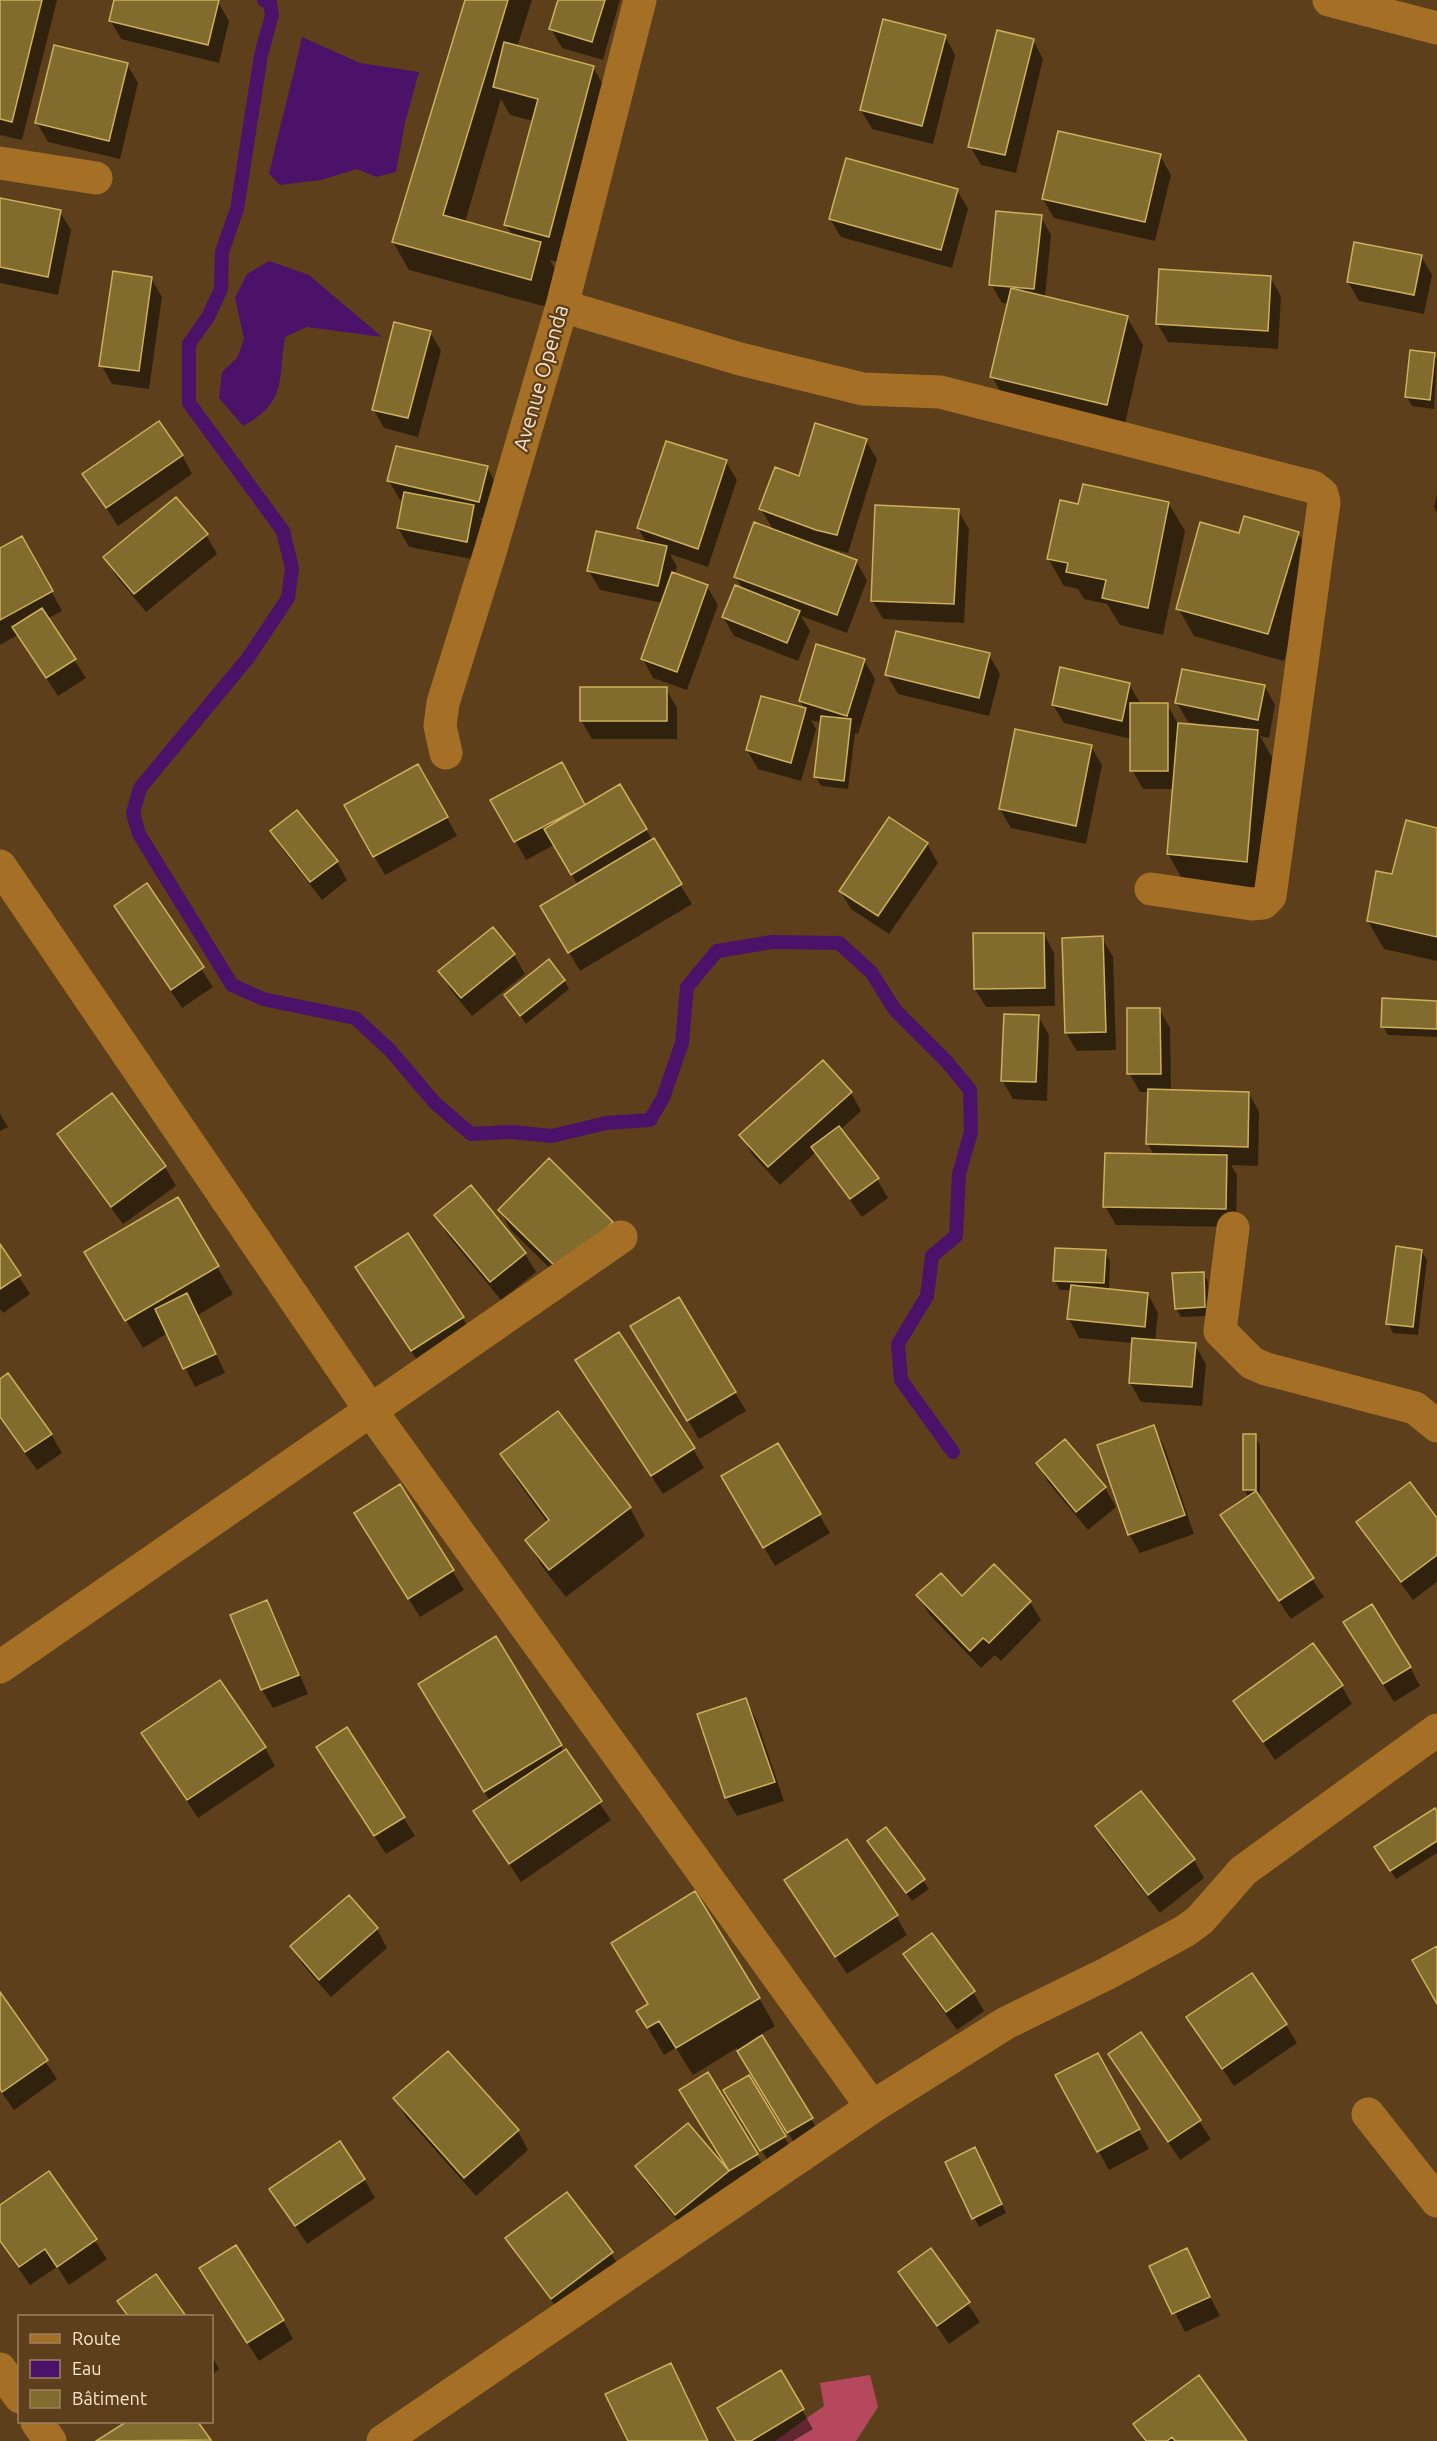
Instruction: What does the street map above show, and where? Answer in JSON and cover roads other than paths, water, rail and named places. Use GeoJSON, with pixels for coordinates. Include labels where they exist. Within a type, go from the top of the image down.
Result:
{"type":"FeatureCollection","features":[{"type":"Feature","properties":{"kind":"street","name":"Avenue Openda"},"geometry":{"type":"LineString","coordinates":[[446,753],[440,726],[443,703],[562,306],[640,0]]}},
{"type":"Feature","properties":{"kind":"street"},"geometry":{"type":"LineString","coordinates":[[1329,0],[1437,28]]}},
{"type":"Feature","properties":{"kind":"street"},"geometry":{"type":"LineString","coordinates":[[0,163],[96,178]]}},
{"type":"Feature","properties":{"kind":"street"},"geometry":{"type":"LineString","coordinates":[[562,306],[740,359],[863,389],[940,392],[1313,487],[1322,494],[1324,502],[1270,896],[1263,903],[1252,904],[1151,889]]}},
{"type":"Feature","properties":{"kind":"street"},"geometry":{"type":"LineString","coordinates":[[0,866],[371,1411],[872,2107]]}},
{"type":"Feature","properties":{"kind":"street"},"geometry":{"type":"LineString","coordinates":[[1233,1228],[1220,1331],[1252,1363],[1266,1369],[1415,1408],[1437,1426]]}},
{"type":"Feature","properties":{"kind":"street"},"geometry":{"type":"LineString","coordinates":[[0,1668],[621,1237]]}},
{"type":"Feature","properties":{"kind":"street"},"geometry":{"type":"LineString","coordinates":[[383,2441],[872,2107],[1006,2023],[1108,1973],[1185,1931],[1200,1920],[1243,1871],[1437,1730]]}},
{"type":"Feature","properties":{"kind":"street"},"geometry":{"type":"LineString","coordinates":[[1368,2114],[1437,2201]]}},
{"type":"Feature","properties":{"kind":"street"},"geometry":{"type":"LineString","coordinates":[[0,2369],[18,2394]]}},
{"type":"Feature","properties":{"kind":"street"},"geometry":{"type":"LineString","coordinates":[[38,2423],[50,2441]]}},
{"type":"Feature","properties":{"kind":"water"},"geometry":{"type":"Polygon","coordinates":[[[302,37],[360,63],[419,72],[405,123],[396,172],[376,177],[357,169],[321,180],[280,185],[269,174],[302,37]]]}},
{"type":"Feature","properties":{"kind":"water"},"geometry":{"type":"Polygon","coordinates":[[[269,261],[309,275],[382,337],[307,327],[285,337],[280,378],[274,399],[257,417],[243,426],[219,398],[222,372],[237,358],[244,339],[235,298],[247,274],[269,261]]]}},
{"type":"Feature","properties":{"kind":"waterway"},"geometry":{"type":"LineString","coordinates":[[264,0],[270,3],[272,15],[261,55],[237,209],[222,252],[221,289],[208,317],[189,344],[189,403],[283,531],[292,568],[288,598],[248,658],[140,788],[133,813],[139,834],[232,985],[263,999],[355,1018],[389,1049],[435,1103],[471,1134],[512,1132],[552,1136],[606,1123],[650,1120],[663,1098],[682,1043],[687,987],[717,951],[772,942],[839,943],[871,972],[895,1010],[947,1062],[970,1090],[971,1132],[959,1174],[956,1236],[932,1256],[927,1296],[898,1344],[901,1380],[953,1452]]}}]}
